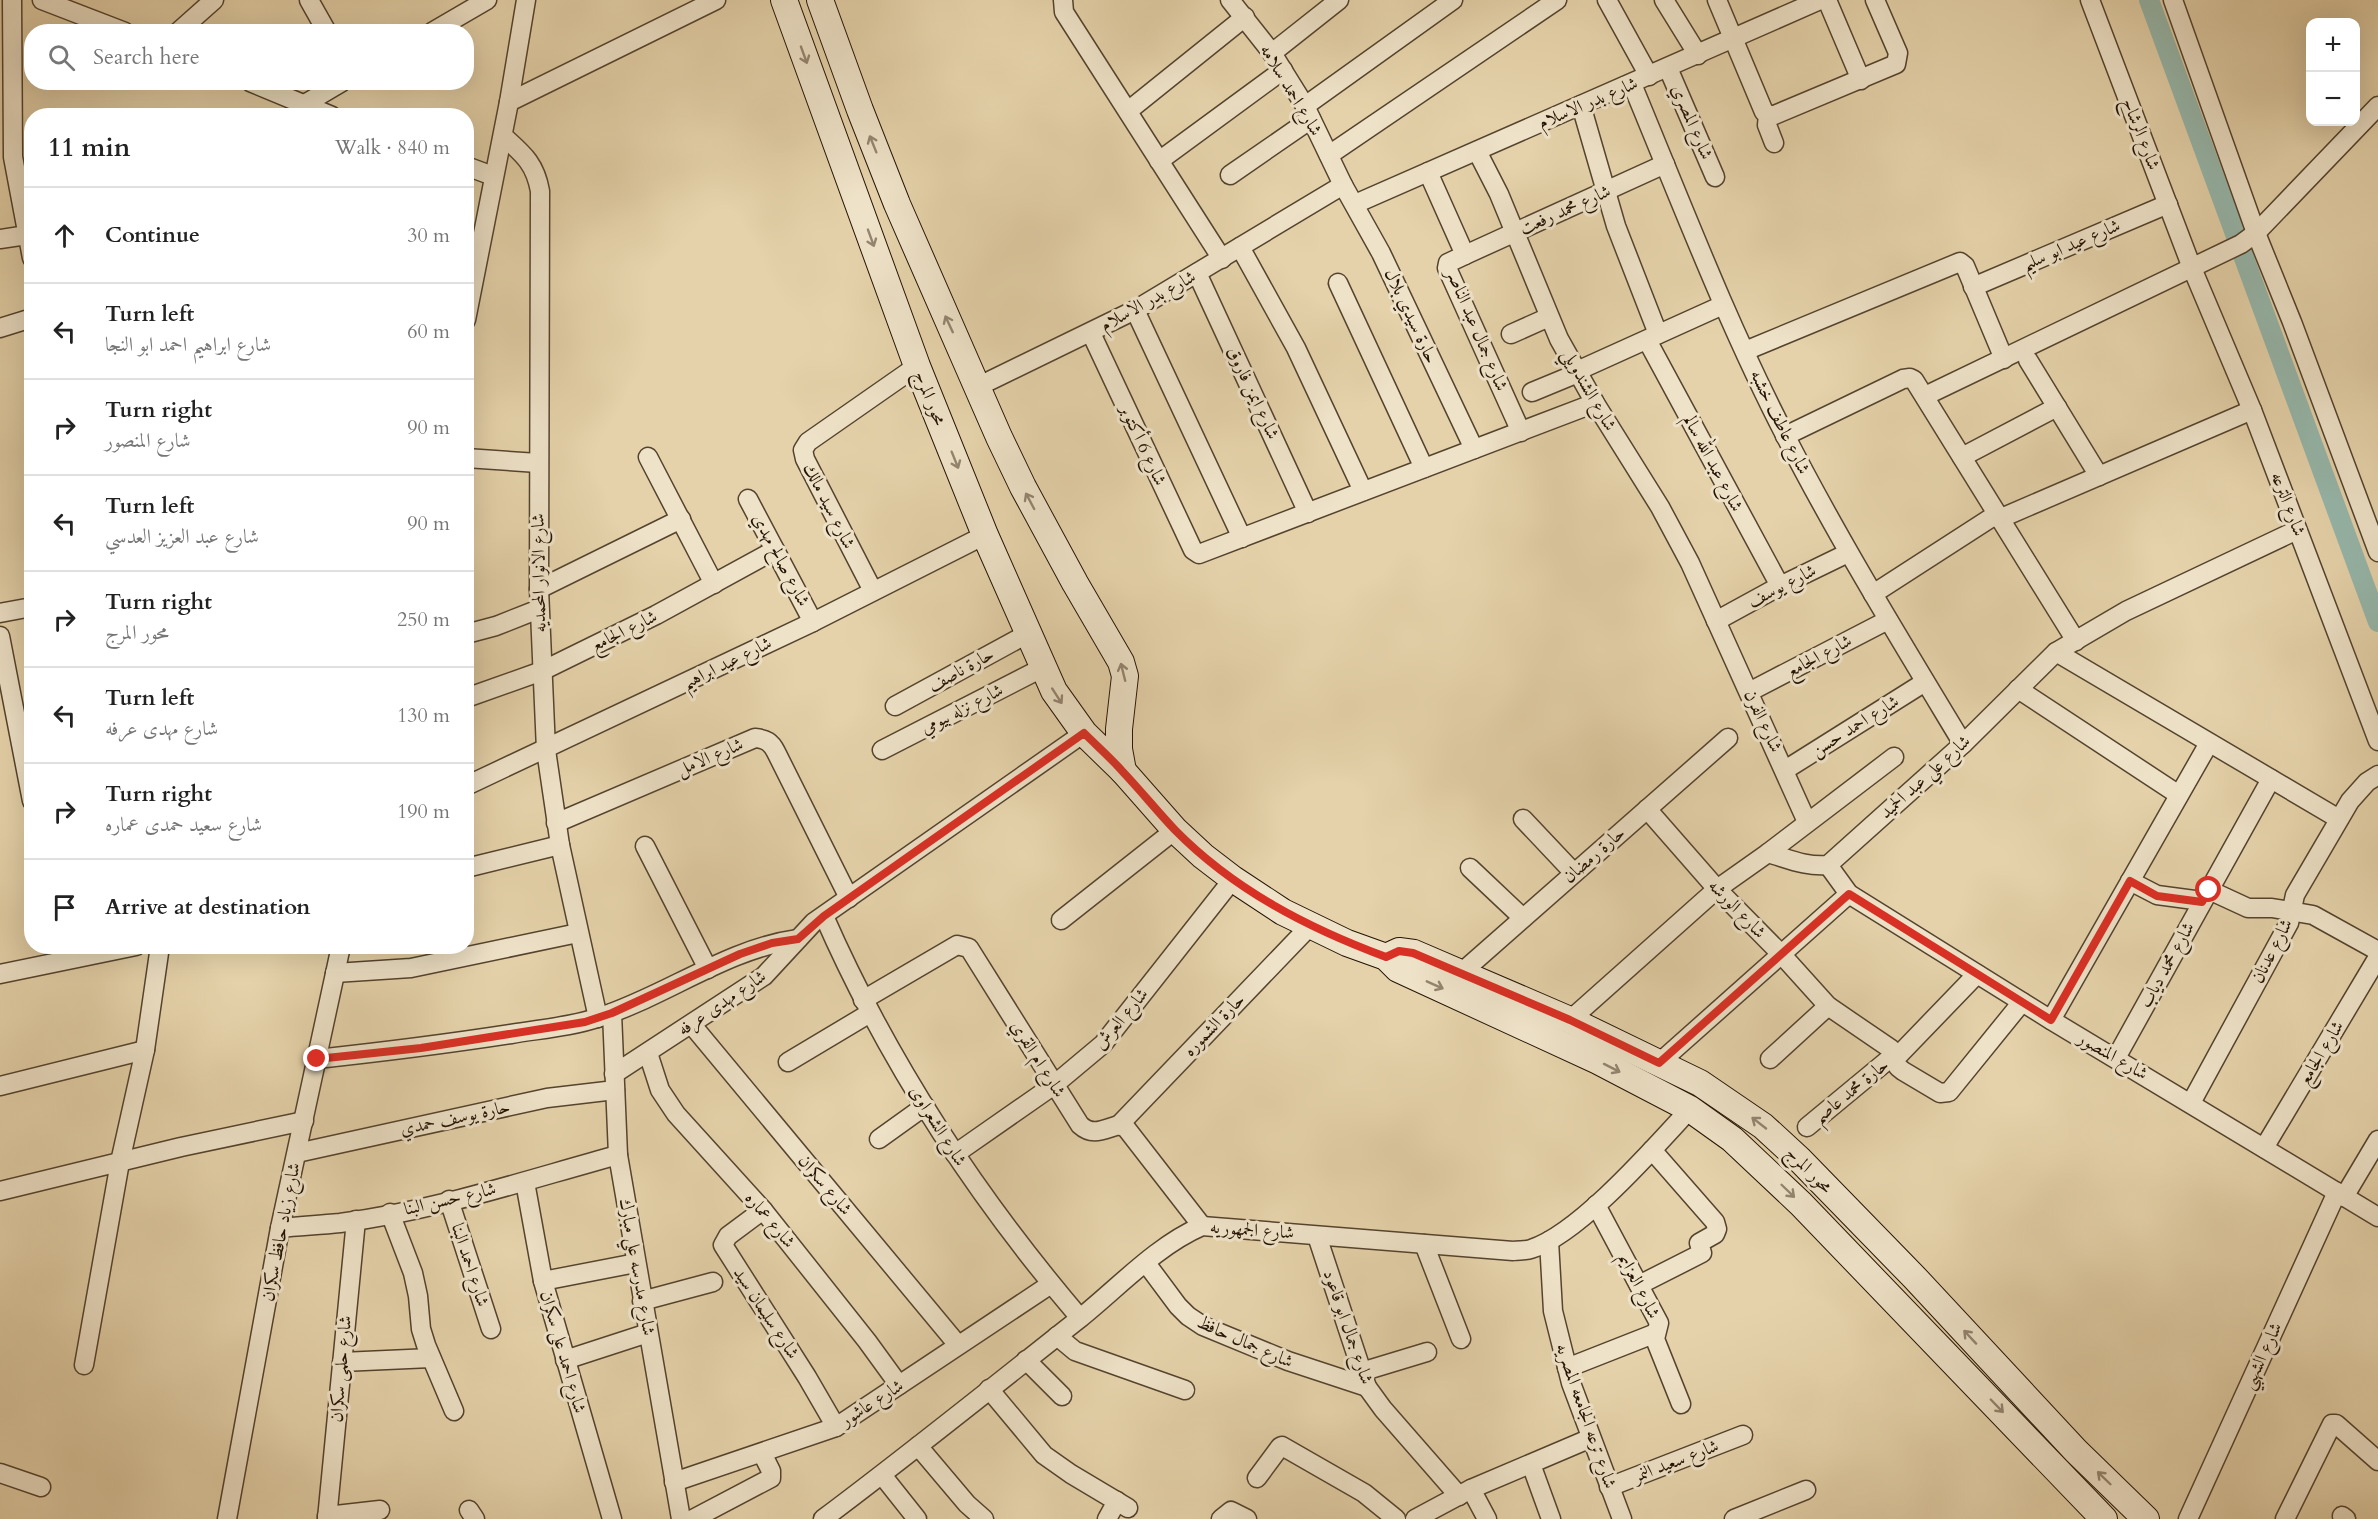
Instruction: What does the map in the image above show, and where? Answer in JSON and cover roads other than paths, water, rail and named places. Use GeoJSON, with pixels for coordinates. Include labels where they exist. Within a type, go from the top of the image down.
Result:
{"type":"FeatureCollection","features":[{"type":"Feature","properties":{"kind":"main road","name":"محور المرج"},"geometry":{"type":"LineString","coordinates":[[784,0],[917,366],[985,535],[1042,668],[1054,691],[1084,733],[1123,771],[1175,830],[1233,879],[1283,912],[1310,926],[1386,957],[1398,969],[1548,1037],[1689,1109],[1732,1138],[1756,1159],[2104,1519]]}},
{"type":"Feature","properties":{"kind":"main road"},"geometry":{"type":"LineString","coordinates":[[820,0],[897,204],[1023,487],[1120,662],[1125,676],[1119,729],[1119,749],[1123,771]]}},
{"type":"Feature","properties":{"kind":"main road","name":"محور المرج"},"geometry":{"type":"LineString","coordinates":[[1386,957],[1399,951],[1406,951],[1461,973],[1570,1020],[1723,1097],[1782,1142],[1914,1277],[2076,1451],[2146,1519]]}},
{"type":"Feature","properties":{"kind":"street"},"geometry":{"type":"LineString","coordinates":[[12,0],[7,157],[24,223]]}},
{"type":"Feature","properties":{"kind":"street"},"geometry":{"type":"LineString","coordinates":[[42,0],[76,5],[110,24]]}},
{"type":"Feature","properties":{"kind":"street"},"geometry":{"type":"LineString","coordinates":[[187,24],[214,0]]}},
{"type":"Feature","properties":{"kind":"street"},"geometry":{"type":"LineString","coordinates":[[309,0],[322,24]]}},
{"type":"Feature","properties":{"kind":"street"},"geometry":{"type":"LineString","coordinates":[[446,24],[487,0]]}},
{"type":"Feature","properties":{"kind":"street"},"geometry":{"type":"LineString","coordinates":[[474,277],[503,136],[526,0]]}},
{"type":"Feature","properties":{"kind":"street"},"geometry":{"type":"LineString","coordinates":[[509,102],[716,0]]}},
{"type":"Feature","properties":{"kind":"street"},"geometry":{"type":"LineString","coordinates":[[1063,0],[1064,12],[1222,259]]}},
{"type":"Feature","properties":{"kind":"street","name":"شارع احمد سلامه"},"geometry":{"type":"LineString","coordinates":[[1230,0],[1283,70],[1308,112],[1343,185]]}},
{"type":"Feature","properties":{"kind":"street"},"geometry":{"type":"LineString","coordinates":[[1272,53],[1338,0]]}},
{"type":"Feature","properties":{"kind":"street"},"geometry":{"type":"LineString","coordinates":[[1230,175],[1453,0]]}},
{"type":"Feature","properties":{"kind":"street"},"geometry":{"type":"LineString","coordinates":[[1329,155],[1557,0]]}},
{"type":"Feature","properties":{"kind":"street"},"geometry":{"type":"LineString","coordinates":[[1607,0],[1649,76]]}},
{"type":"Feature","properties":{"kind":"street"},"geometry":{"type":"LineString","coordinates":[[1664,0],[1698,54]]}},
{"type":"Feature","properties":{"kind":"street"},"geometry":{"type":"LineString","coordinates":[[1717,0],[1764,112],[1777,116],[1891,66],[1898,59],[1875,0]]}},
{"type":"Feature","properties":{"kind":"street","name":"شارع بدر الاسلام"},"geometry":{"type":"LineString","coordinates":[[1354,204],[1734,38],[1786,7],[1820,0]]}},
{"type":"Feature","properties":{"kind":"street"},"geometry":{"type":"LineString","coordinates":[[1827,0],[1861,80]]}},
{"type":"Feature","properties":{"kind":"street","name":"شارع الرشاح"},"geometry":{"type":"LineString","coordinates":[[2090,0],[2192,268]]}},
{"type":"Feature","properties":{"kind":"street"},"geometry":{"type":"LineString","coordinates":[[2173,0],[2256,233],[2378,552]]}},
{"type":"Feature","properties":{"kind":"street"},"geometry":{"type":"LineString","coordinates":[[1128,111],[1245,17]]}},
{"type":"Feature","properties":{"kind":"street","name":"شارع المصري"},"geometry":{"type":"LineString","coordinates":[[1668,68],[1715,177]]}},
{"type":"Feature","properties":{"kind":"street"},"geometry":{"type":"LineString","coordinates":[[1159,161],[1283,70]]}},
{"type":"Feature","properties":{"kind":"street","name":"شارع عاطف خشبه"},"geometry":{"type":"LineString","coordinates":[[1632,84],[1723,305],[1785,436],[1848,553],[1963,744]]}},
{"type":"Feature","properties":{"kind":"street"},"geometry":{"type":"LineString","coordinates":[[268,90],[311,108]]}},
{"type":"Feature","properties":{"kind":"street"},"geometry":{"type":"LineString","coordinates":[[303,105],[328,90]]}},
{"type":"Feature","properties":{"kind":"street","name":"شارع عبد الله سالم"},"geometry":{"type":"LineString","coordinates":[[1581,105],[1619,236],[1652,337],[1780,586]]}},
{"type":"Feature","properties":{"kind":"street"},"geometry":{"type":"LineString","coordinates":[[1925,396],[2241,244],[2256,233],[2378,106]]}},
{"type":"Feature","properties":{"kind":"street"},"geometry":{"type":"LineString","coordinates":[[1768,115],[1767,125],[1774,143]]}},
{"type":"Feature","properties":{"kind":"street","name":"شارع الانوار المحمديه"},"geometry":{"type":"LineString","coordinates":[[503,136],[528,158],[538,179],[540,191],[539,609],[546,750],[556,823],[578,933],[605,1016]]}},
{"type":"Feature","properties":{"kind":"street","name":"شارع الشندويلي"},"geometry":{"type":"LineString","coordinates":[[1477,151],[1498,194],[1549,317],[1595,403],[1676,535],[1716,621]]}},
{"type":"Feature","properties":{"kind":"street","name":"شارع محمد رفعت"},"geometry":{"type":"LineString","coordinates":[[1465,255],[1665,164]]}},
{"type":"Feature","properties":{"kind":"street"},"geometry":{"type":"LineString","coordinates":[[474,169],[493,176]]}},
{"type":"Feature","properties":{"kind":"street","name":"شارع جمال عبد الناصر"},"geometry":{"type":"LineString","coordinates":[[1428,172],[1465,255],[1448,263],[1447,268],[1521,432]]}},
{"type":"Feature","properties":{"kind":"street","name":"شارع بدر الاسلام"},"geometry":{"type":"LineString","coordinates":[[978,387],[1134,310],[1343,185]]}},
{"type":"Feature","properties":{"kind":"street","name":"حارة سيدي بلال"},"geometry":{"type":"LineString","coordinates":[[1343,185],[1381,253],[1474,449]]}},
{"type":"Feature","properties":{"kind":"street","name":"شارع عيد ابو سليم"},"geometry":{"type":"LineString","coordinates":[[1973,287],[2168,204]]}},
{"type":"Feature","properties":{"kind":"street"},"geometry":{"type":"LineString","coordinates":[[0,239],[24,235]]}},
{"type":"Feature","properties":{"kind":"street"},"geometry":{"type":"LineString","coordinates":[[1240,247],[1296,348],[1363,492]]}},
{"type":"Feature","properties":{"kind":"street"},"geometry":{"type":"LineString","coordinates":[[1745,351],[1960,262],[1965,266],[2004,359]]}},
{"type":"Feature","properties":{"kind":"street","name":"شارع الترعه"},"geometry":{"type":"LineString","coordinates":[[2192,268],[2252,410],[2378,741]]}},
{"type":"Feature","properties":{"kind":"street","name":"شارع ايمن فاروق"},"geometry":{"type":"LineString","coordinates":[[1197,273],[1308,513]]}},
{"type":"Feature","properties":{"kind":"street"},"geometry":{"type":"LineString","coordinates":[[1338,284],[1424,468]]}},
{"type":"Feature","properties":{"kind":"street"},"geometry":{"type":"LineString","coordinates":[[1532,392],[1723,305]]}},
{"type":"Feature","properties":{"kind":"street"},"geometry":{"type":"LineString","coordinates":[[1134,310],[1242,538],[1595,403]]}},
{"type":"Feature","properties":{"kind":"street"},"geometry":{"type":"LineString","coordinates":[[1511,334],[1549,317]]}},
{"type":"Feature","properties":{"kind":"street"},"geometry":{"type":"LineString","coordinates":[[0,328],[24,320]]}},
{"type":"Feature","properties":{"kind":"street","name":"شارع 6 أكتوبر"},"geometry":{"type":"LineString","coordinates":[[1090,333],[1193,550],[1199,554],[1242,538]]}},
{"type":"Feature","properties":{"kind":"street"},"geometry":{"type":"LineString","coordinates":[[2028,360],[2099,476]]}},
{"type":"Feature","properties":{"kind":"street","name":"شارع سيد مالك"},"geometry":{"type":"LineString","coordinates":[[873,591],[805,459],[803,450],[808,442],[917,366]]}},
{"type":"Feature","properties":{"kind":"street"},"geometry":{"type":"LineString","coordinates":[[1785,436],[1906,378],[1914,380],[2076,641]]}},
{"type":"Feature","properties":{"kind":"street"},"geometry":{"type":"LineString","coordinates":[[1962,457],[2057,407]]}},
{"type":"Feature","properties":{"kind":"street"},"geometry":{"type":"LineString","coordinates":[[1873,594],[1998,516],[2099,476],[2252,410]]}},
{"type":"Feature","properties":{"kind":"street"},"geometry":{"type":"LineString","coordinates":[[648,457],[714,584]]}},
{"type":"Feature","properties":{"kind":"street"},"geometry":{"type":"LineString","coordinates":[[474,459],[538,463]]}},
{"type":"Feature","properties":{"kind":"street","name":"شارع صالح مهدي"},"geometry":{"type":"LineString","coordinates":[[748,499],[813,622]]}},
{"type":"Feature","properties":{"kind":"street"},"geometry":{"type":"LineString","coordinates":[[539,589],[681,519]]}},
{"type":"Feature","properties":{"kind":"street","name":"شارع علي عبد الحميد"},"geometry":{"type":"LineString","coordinates":[[1828,865],[1963,744],[2056,652],[2126,611],[2297,530]]}},
{"type":"Feature","properties":{"kind":"street","name":"شارع عيد ابراهيم"},"geometry":{"type":"LineString","coordinates":[[474,782],[813,622],[985,535]]}},
{"type":"Feature","properties":{"kind":"street","name":"شارع الجامع"},"geometry":{"type":"LineString","coordinates":[[474,695],[542,671],[656,615],[776,550]]}},
{"type":"Feature","properties":{"kind":"street","name":"شارع يوسف"},"geometry":{"type":"LineString","coordinates":[[1716,621],[1780,586],[1848,553]]}},
{"type":"Feature","properties":{"kind":"street"},"geometry":{"type":"LineString","coordinates":[[0,613],[24,608]]}},
{"type":"Feature","properties":{"kind":"street"},"geometry":{"type":"LineString","coordinates":[[474,632],[539,609]]}},
{"type":"Feature","properties":{"kind":"street","name":"شارع الجامع"},"geometry":{"type":"LineString","coordinates":[[1749,692],[1888,620]]}},
{"type":"Feature","properties":{"kind":"street","name":"شارع الفرن"},"geometry":{"type":"LineString","coordinates":[[1716,621],[1807,822]]}},
{"type":"Feature","properties":{"kind":"street","name":"حارة ناصف"},"geometry":{"type":"LineString","coordinates":[[896,706],[1027,634]]}},
{"type":"Feature","properties":{"kind":"street"},"geometry":{"type":"LineString","coordinates":[[0,636],[24,760]]}},
{"type":"Feature","properties":{"kind":"street"},"geometry":{"type":"LineString","coordinates":[[2056,652],[2339,819]]}},
{"type":"Feature","properties":{"kind":"street","name":"شارع نزله بيومي"},"geometry":{"type":"LineString","coordinates":[[882,750],[1042,668]]}},
{"type":"Feature","properties":{"kind":"street","name":"شارع احمد حسن"},"geometry":{"type":"LineString","coordinates":[[1785,770],[1926,682]]}},
{"type":"Feature","properties":{"kind":"street"},"geometry":{"type":"LineString","coordinates":[[2018,689],[2179,795]]}},
{"type":"Feature","properties":{"kind":"street","name":"شارع مهدى عرفه"},"geometry":{"type":"LineString","coordinates":[[615,1082],[648,1053],[764,976],[777,965],[798,939],[824,916],[1084,733]]}},
{"type":"Feature","properties":{"kind":"street","name":"شارع الامل"},"geometry":{"type":"LineString","coordinates":[[556,823],[755,738],[764,739],[772,744],[849,898]]}},
{"type":"Feature","properties":{"kind":"street","name":"حارة رمضان"},"geometry":{"type":"LineString","coordinates":[[1461,973],[1728,738]]}},
{"type":"Feature","properties":{"kind":"street"},"geometry":{"type":"LineString","coordinates":[[2051,1020],[2209,742]]}},
{"type":"Feature","properties":{"kind":"street"},"geometry":{"type":"LineString","coordinates":[[1570,1020],[1717,889],[1894,757]]}},
{"type":"Feature","properties":{"kind":"street","name":"شارع عدنان"},"geometry":{"type":"LineString","coordinates":[[2191,1103],[2289,923],[2295,895],[2358,791],[2378,775]]}},
{"type":"Feature","properties":{"kind":"street","name":"شارع محمد دياب"},"geometry":{"type":"LineString","coordinates":[[2116,1058],[2271,779]]}},
{"type":"Feature","properties":{"kind":"street","name":"شارع الورشه"},"geometry":{"type":"LineString","coordinates":[[1647,810],[1717,889],[1782,954],[1828,1006],[1889,1047],[1900,1069],[1940,1093],[1946,1094],[1950,1090],[2022,1002]]}},
{"type":"Feature","properties":{"kind":"street"},"geometry":{"type":"LineString","coordinates":[[1523,819],[1574,873]]}},
{"type":"Feature","properties":{"kind":"street"},"geometry":{"type":"LineString","coordinates":[[1061,920],[1175,830]]}},
{"type":"Feature","properties":{"kind":"street"},"geometry":{"type":"LineString","coordinates":[[474,866],[560,845]]}},
{"type":"Feature","properties":{"kind":"street"},"geometry":{"type":"LineString","coordinates":[[645,846],[708,969]]}},
{"type":"Feature","properties":{"kind":"street"},"geometry":{"type":"LineString","coordinates":[[1768,853],[1798,864],[1828,865]]}},
{"type":"Feature","properties":{"kind":"street","name":"شارع المنصور"},"geometry":{"type":"LineString","coordinates":[[1828,865],[1849,894],[2051,1020],[2378,1217]]}},
{"type":"Feature","properties":{"kind":"street"},"geometry":{"type":"LineString","coordinates":[[1470,868],[1523,918]]}},
{"type":"Feature","properties":{"kind":"street","name":"شارع العرش"},"geometry":{"type":"LineString","coordinates":[[955,1154],[1054,1085],[1103,1044],[1233,879]]}},
{"type":"Feature","properties":{"kind":"street"},"geometry":{"type":"LineString","coordinates":[[2130,881],[2157,896],[2206,896],[2248,908],[2313,915],[2378,951]]}},
{"type":"Feature","properties":{"kind":"street"},"geometry":{"type":"LineString","coordinates":[[1659,1063],[1849,894]]}},
{"type":"Feature","properties":{"kind":"street","name":"شارع الشعراوى"},"geometry":{"type":"LineString","coordinates":[[824,916],[866,1006],[955,1154],[1014,1238],[1080,1318]]}},
{"type":"Feature","properties":{"kind":"street","name":"حارة الشموره"},"geometry":{"type":"LineString","coordinates":[[1119,1125],[1310,926]]}},
{"type":"Feature","properties":{"kind":"street"},"geometry":{"type":"LineString","coordinates":[[335,973],[411,969],[578,933]]}},
{"type":"Feature","properties":{"kind":"street"},"geometry":{"type":"LineString","coordinates":[[317,1059],[421,1048],[585,1022],[605,1016],[708,969],[772,943],[798,939]]}},
{"type":"Feature","properties":{"kind":"street","name":"شارع ام القري"},"geometry":{"type":"LineString","coordinates":[[866,1006],[957,945],[963,945],[972,952],[1054,1085],[1085,1129],[1095,1132],[1119,1125]]}},
{"type":"Feature","properties":{"kind":"street"},"geometry":{"type":"LineString","coordinates":[[0,974],[59,954]]}},
{"type":"Feature","properties":{"kind":"street"},"geometry":{"type":"LineString","coordinates":[[84,1365],[120,1162],[145,1050],[159,954]]}},
{"type":"Feature","properties":{"kind":"street","name":"شارع زياد حافظ سكران"},"geometry":{"type":"LineString","coordinates":[[227,1519],[280,1228],[339,954]]}},
{"type":"Feature","properties":{"kind":"street","name":"شارع الجامع"},"geometry":{"type":"LineString","coordinates":[[2264,1148],[2378,957]]}},
{"type":"Feature","properties":{"kind":"street","name":"حارة محمد عاصم"},"geometry":{"type":"LineString","coordinates":[[1807,1127],[1895,1057],[1977,974]]}},
{"type":"Feature","properties":{"kind":"street"},"geometry":{"type":"LineString","coordinates":[[788,1062],[866,1006]]}},
{"type":"Feature","properties":{"kind":"street"},"geometry":{"type":"LineString","coordinates":[[1770,1059],[1828,1006]]}},
{"type":"Feature","properties":{"kind":"street","name":"شارع مدرسه علي مبارك"},"geometry":{"type":"LineString","coordinates":[[605,1016],[615,1082],[618,1155],[681,1519]]}},
{"type":"Feature","properties":{"kind":"street","name":"شارع سكران"},"geometry":{"type":"LineString","coordinates":[[692,1025],[958,1345]]}},
{"type":"Feature","properties":{"kind":"street"},"geometry":{"type":"LineString","coordinates":[[0,1086],[145,1050]]}},
{"type":"Feature","properties":{"kind":"street","name":"شارع عماره"},"geometry":{"type":"LineString","coordinates":[[648,1053],[660,1090],[676,1114],[762,1210],[867,1341],[899,1385]]}},
{"type":"Feature","properties":{"kind":"street","name":"حارة يوسف حمدي"},"geometry":{"type":"LineString","coordinates":[[297,1153],[615,1082]]}},
{"type":"Feature","properties":{"kind":"street"},"geometry":{"type":"LineString","coordinates":[[879,1139],[925,1106]]}},
{"type":"Feature","properties":{"kind":"street","name":"شارع الجمهوريه"},"geometry":{"type":"LineString","coordinates":[[823,1519],[1080,1318],[1181,1235],[1202,1226],[1513,1251],[1530,1250],[1561,1234],[1596,1205],[1652,1150],[1689,1109]]}},
{"type":"Feature","properties":{"kind":"street"},"geometry":{"type":"LineString","coordinates":[[0,1191],[304,1121]]}},
{"type":"Feature","properties":{"kind":"street"},"geometry":{"type":"LineString","coordinates":[[1119,1125],[1131,1134],[1202,1226]]}},
{"type":"Feature","properties":{"kind":"street","name":"شارع الشهبي"},"geometry":{"type":"LineString","coordinates":[[2188,1519],[2340,1195],[2378,1140]]}},
{"type":"Feature","properties":{"kind":"street"},"geometry":{"type":"LineString","coordinates":[[1639,1285],[1702,1253],[1699,1243],[1715,1234],[1717,1229],[1715,1222],[1652,1150]]}},
{"type":"Feature","properties":{"kind":"street","name":"شارع حسن البنا"},"geometry":{"type":"LineString","coordinates":[[280,1228],[356,1220],[390,1213],[525,1182],[618,1155]]}},
{"type":"Feature","properties":{"kind":"street","name":"شارع احمد على سكران"},"geometry":{"type":"LineString","coordinates":[[525,1182],[543,1281],[612,1519]]}},
{"type":"Feature","properties":{"kind":"street","name":"شارع احمد البنا"},"geometry":{"type":"LineString","coordinates":[[449,1200],[491,1329]]}},
{"type":"Feature","properties":{"kind":"street","name":"شارع العزايم"},"geometry":{"type":"LineString","coordinates":[[1596,1205],[1659,1323],[1655,1339],[1682,1404]]}},
{"type":"Feature","properties":{"kind":"street","name":"شارع سليمان سيد"},"geometry":{"type":"LineString","coordinates":[[762,1210],[728,1236],[723,1245],[836,1427]]}},
{"type":"Feature","properties":{"kind":"street"},"geometry":{"type":"LineString","coordinates":[[390,1213],[413,1273],[421,1329],[454,1411]]}},
{"type":"Feature","properties":{"kind":"street","name":"شارع حلمى سكران"},"geometry":{"type":"LineString","coordinates":[[327,1518],[356,1220]]}},
{"type":"Feature","properties":{"kind":"street","name":"شارع جمال ابو قاعود"},"geometry":{"type":"LineString","coordinates":[[1317,1236],[1364,1380],[1383,1409],[1465,1493],[1487,1519]]}},
{"type":"Feature","properties":{"kind":"street","name":"شارع ترعه الجامعه المصريه"},"geometry":{"type":"LineString","coordinates":[[1549,1241],[1553,1311],[1567,1368],[1622,1519]]}},
{"type":"Feature","properties":{"kind":"street"},"geometry":{"type":"LineString","coordinates":[[1424,1244],[1461,1339]]}},
{"type":"Feature","properties":{"kind":"street"},"geometry":{"type":"LineString","coordinates":[[543,1281],[636,1263]]}},
{"type":"Feature","properties":{"kind":"street","name":"شارع جمال حافظ"},"geometry":{"type":"LineString","coordinates":[[1146,1263],[1178,1306],[1188,1317],[1203,1326],[1288,1362],[1364,1380]]}},
{"type":"Feature","properties":{"kind":"street"},"geometry":{"type":"LineString","coordinates":[[642,1301],[713,1282]]}},
{"type":"Feature","properties":{"kind":"street","name":"شارع عاشور"},"geometry":{"type":"LineString","coordinates":[[674,1482],[836,1427],[1051,1284]]}},
{"type":"Feature","properties":{"kind":"street"},"geometry":{"type":"LineString","coordinates":[[1567,1368],[1656,1333]]}},
{"type":"Feature","properties":{"kind":"street"},"geometry":{"type":"LineString","coordinates":[[565,1360],[648,1334]]}},
{"type":"Feature","properties":{"kind":"street"},"geometry":{"type":"LineString","coordinates":[[1057,1336],[1075,1351],[1185,1390]]}},
{"type":"Feature","properties":{"kind":"street"},"geometry":{"type":"LineString","coordinates":[[1364,1380],[1427,1352]]}},
{"type":"Feature","properties":{"kind":"street"},"geometry":{"type":"LineString","coordinates":[[342,1362],[431,1358]]}},
{"type":"Feature","properties":{"kind":"street"},"geometry":{"type":"LineString","coordinates":[[1026,1360],[1062,1396]]}},
{"type":"Feature","properties":{"kind":"street"},"geometry":{"type":"LineString","coordinates":[[989,1389],[1044,1455],[1123,1505],[1107,1519]]}},
{"type":"Feature","properties":{"kind":"street"},"geometry":{"type":"LineString","coordinates":[[2285,1519],[2332,1424],[2336,1424],[2378,1461]]}},
{"type":"Feature","properties":{"kind":"street","name":"شارع سعيد النمر"},"geometry":{"type":"LineString","coordinates":[[1610,1487],[1743,1435]]}},
{"type":"Feature","properties":{"kind":"street"},"geometry":{"type":"LineString","coordinates":[[1416,1519],[1465,1493],[1591,1438]]}},
{"type":"Feature","properties":{"kind":"street"},"geometry":{"type":"LineString","coordinates":[[918,1446],[959,1495],[984,1519]]}},
{"type":"Feature","properties":{"kind":"street"},"geometry":{"type":"LineString","coordinates":[[1257,1478],[1282,1446],[1364,1493],[1396,1519]]}},
{"type":"Feature","properties":{"kind":"street"},"geometry":{"type":"LineString","coordinates":[[693,1519],[771,1478],[771,1471],[762,1453]]}},
{"type":"Feature","properties":{"kind":"street"},"geometry":{"type":"LineString","coordinates":[[1531,1464],[1551,1519]]}},
{"type":"Feature","properties":{"kind":"street"},"geometry":{"type":"LineString","coordinates":[[0,1473],[40,1487]]}},
{"type":"Feature","properties":{"kind":"street"},"geometry":{"type":"LineString","coordinates":[[882,1475],[917,1519]]}},
{"type":"Feature","properties":{"kind":"street"},"geometry":{"type":"LineString","coordinates":[[1734,1519],[1806,1490]]}},
{"type":"Feature","properties":{"kind":"street"},"geometry":{"type":"LineString","coordinates":[[327,1518],[380,1510]]}},
{"type":"Feature","properties":{"kind":"street"},"geometry":{"type":"LineString","coordinates":[[1221,1519],[1232,1511],[1247,1519]]}},
{"type":"Feature","properties":{"kind":"waterway"},"geometry":{"type":"LineString","coordinates":[[2149,0],[2378,622]]}}]}
